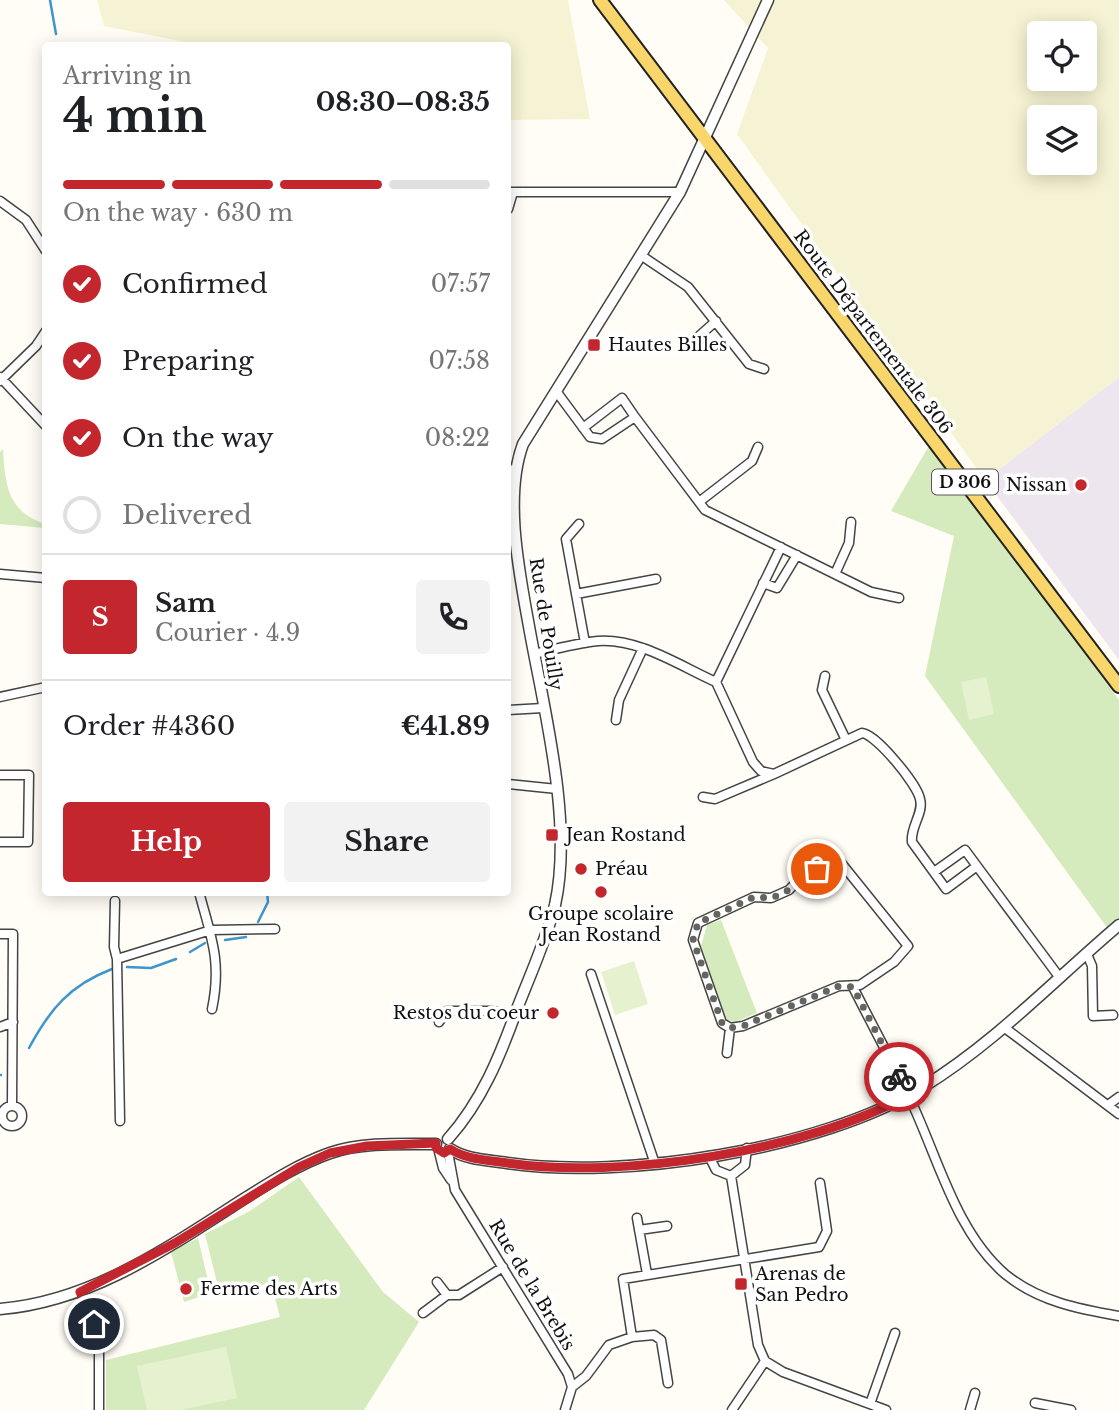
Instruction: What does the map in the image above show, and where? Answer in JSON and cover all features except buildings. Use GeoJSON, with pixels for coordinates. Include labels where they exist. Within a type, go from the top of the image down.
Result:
{"type":"FeatureCollection","features":[{"type":"Feature","properties":{"kind":"main road","name":"Route Départementale 306"},"geometry":{"type":"LineString","coordinates":[[600,0],[1119,685]]}},
{"type":"Feature","properties":{"kind":"street","name":"Rue de Pouilly"},"geometry":{"type":"LineString","coordinates":[[511,468],[523,444],[680,192],[768,0]]}},
{"type":"Feature","properties":{"kind":"street"},"geometry":{"type":"LineString","coordinates":[[511,192],[680,192]]}},
{"type":"Feature","properties":{"kind":"street"},"geometry":{"type":"LineString","coordinates":[[0,201],[26,220],[42,245]]}},
{"type":"Feature","properties":{"kind":"street"},"geometry":{"type":"LineString","coordinates":[[642,256],[688,287],[748,364],[764,369]]}},
{"type":"Feature","properties":{"kind":"street"},"geometry":{"type":"LineString","coordinates":[[698,337],[716,321]]}},
{"type":"Feature","properties":{"kind":"street"},"geometry":{"type":"LineString","coordinates":[[42,337],[1,379],[42,422]]}},
{"type":"Feature","properties":{"kind":"street"},"geometry":{"type":"LineString","coordinates":[[556,391],[590,436],[602,439],[635,416]]}},
{"type":"Feature","properties":{"kind":"street"},"geometry":{"type":"LineString","coordinates":[[583,428],[622,398],[705,510],[884,597],[899,598]]}},
{"type":"Feature","properties":{"kind":"street"},"geometry":{"type":"LineString","coordinates":[[699,502],[752,461],[758,447]]}},
{"type":"Feature","properties":{"kind":"street","name":"Rue de Pouilly"},"geometry":{"type":"LineString","coordinates":[[444,1147],[489,1080],[549,926],[560,864],[557,789],[519,559],[511,480]]}},
{"type":"Feature","properties":{"kind":"street"},"geometry":{"type":"LineString","coordinates":[[835,574],[849,543],[851,522]]}},
{"type":"Feature","properties":{"kind":"street"},"geometry":{"type":"LineString","coordinates":[[579,524],[566,539],[585,643]]}},
{"type":"Feature","properties":{"kind":"street"},"geometry":{"type":"LineString","coordinates":[[716,682],[781,547]]}},
{"type":"Feature","properties":{"kind":"street"},"geometry":{"type":"LineString","coordinates":[[763,583],[778,588],[797,555]]}},
{"type":"Feature","properties":{"kind":"street"},"geometry":{"type":"LineString","coordinates":[[0,574],[42,578]]}},
{"type":"Feature","properties":{"kind":"street"},"geometry":{"type":"LineString","coordinates":[[576,594],[656,579]]}},
{"type":"Feature","properties":{"kind":"street"},"geometry":{"type":"LineString","coordinates":[[534,654],[601,641],[643,648],[716,682],[753,762],[761,771],[775,774]]}},
{"type":"Feature","properties":{"kind":"street"},"geometry":{"type":"LineString","coordinates":[[616,720],[619,700],[643,648]]}},
{"type":"Feature","properties":{"kind":"street"},"geometry":{"type":"LineString","coordinates":[[825,676],[822,690],[846,740]]}},
{"type":"Feature","properties":{"kind":"street"},"geometry":{"type":"LineString","coordinates":[[0,697],[42,688]]}},
{"type":"Feature","properties":{"kind":"street"},"geometry":{"type":"LineString","coordinates":[[511,710],[543,708]]}},
{"type":"Feature","properties":{"kind":"street"},"geometry":{"type":"LineString","coordinates":[[703,797],[715,799],[862,733],[876,738],[919,795],[920,808],[911,833],[912,842],[946,889],[976,866]]}},
{"type":"Feature","properties":{"kind":"street"},"geometry":{"type":"LineString","coordinates":[[0,775],[29,775],[29,842],[0,842]]}},
{"type":"Feature","properties":{"kind":"street"},"geometry":{"type":"LineString","coordinates":[[511,784],[557,789]]}},
{"type":"Feature","properties":{"kind":"street"},"geometry":{"type":"LineString","coordinates":[[934,872],[965,850],[1060,978]]}},
{"type":"Feature","properties":{"kind":"street"},"geometry":{"type":"LineString","coordinates":[[830,862],[842,864],[908,946],[894,962],[860,985],[839,986],[730,1028],[722,1023],[693,940],[698,923],[754,897],[772,898],[789,890],[803,875],[830,862]]}},
{"type":"Feature","properties":{"kind":"street"},"geometry":{"type":"LineString","coordinates":[[201,896],[215,945],[216,988],[212,1009]]}},
{"type":"Feature","properties":{"kind":"street"},"geometry":{"type":"LineString","coordinates":[[115,901],[120,1121]]}},
{"type":"Feature","properties":{"kind":"street"},"geometry":{"type":"LineString","coordinates":[[0,1309],[50,1303],[80,1292],[175,1243],[278,1178],[322,1156],[348,1149],[444,1147],[466,1157],[555,1170],[654,1164],[709,1156],[838,1125],[908,1095],[967,1058],[1005,1028],[1119,925]]}},
{"type":"Feature","properties":{"kind":"street"},"geometry":{"type":"LineString","coordinates":[[117,959],[211,930],[275,929]]}},
{"type":"Feature","properties":{"kind":"street"},"geometry":{"type":"LineString","coordinates":[[0,934],[13,934],[12,1106]]}},
{"type":"Feature","properties":{"kind":"street"},"geometry":{"type":"LineString","coordinates":[[1087,954],[1092,966],[1093,1016],[1113,1015]]}},
{"type":"Feature","properties":{"kind":"street"},"geometry":{"type":"LineString","coordinates":[[591,974],[654,1164]]}},
{"type":"Feature","properties":{"kind":"street"},"geometry":{"type":"LineString","coordinates":[[853,987],[908,1095],[969,1230],[989,1258],[1030,1291],[1065,1306],[1119,1316]]}},
{"type":"Feature","properties":{"kind":"street"},"geometry":{"type":"LineString","coordinates":[[439,1022],[447,1012],[491,1011],[515,1015]]}},
{"type":"Feature","properties":{"kind":"street"},"geometry":{"type":"LineString","coordinates":[[0,1027],[13,1022]]}},
{"type":"Feature","properties":{"kind":"street"},"geometry":{"type":"LineString","coordinates":[[727,1052],[730,1028]]}},
{"type":"Feature","properties":{"kind":"street"},"geometry":{"type":"LineString","coordinates":[[1005,1028],[1119,1114]]}},
{"type":"Feature","properties":{"kind":"street"},"geometry":{"type":"LineString","coordinates":[[1108,1105],[1119,1097]]}},
{"type":"Feature","properties":{"kind":"street","name":"Rue de la Brebis"},"geometry":{"type":"LineString","coordinates":[[444,1147],[443,1168],[568,1374],[572,1387]]}},
{"type":"Feature","properties":{"kind":"street"},"geometry":{"type":"LineString","coordinates":[[731,1176],[745,1166],[747,1148]]}},
{"type":"Feature","properties":{"kind":"street"},"geometry":{"type":"LineString","coordinates":[[709,1156],[716,1170],[731,1176]]}},
{"type":"Feature","properties":{"kind":"street"},"geometry":{"type":"LineString","coordinates":[[731,1176],[758,1346],[765,1361],[783,1372],[886,1410]]}},
{"type":"Feature","properties":{"kind":"street"},"geometry":{"type":"LineString","coordinates":[[632,1337],[623,1279],[819,1247],[827,1231],[820,1183]]}},
{"type":"Feature","properties":{"kind":"street"},"geometry":{"type":"LineString","coordinates":[[637,1218],[647,1274]]}},
{"type":"Feature","properties":{"kind":"street"},"geometry":{"type":"LineString","coordinates":[[639,1230],[667,1226]]}},
{"type":"Feature","properties":{"kind":"street"},"geometry":{"type":"LineString","coordinates":[[424,1313],[447,1295],[459,1295],[503,1267]]}},
{"type":"Feature","properties":{"kind":"street"},"geometry":{"type":"LineString","coordinates":[[437,1282],[447,1295]]}},
{"type":"Feature","properties":{"kind":"street"},"geometry":{"type":"LineString","coordinates":[[80,1292],[99,1338],[99,1410]]}},
{"type":"Feature","properties":{"kind":"street"},"geometry":{"type":"LineString","coordinates":[[870,1404],[895,1333]]}},
{"type":"Feature","properties":{"kind":"street"},"geometry":{"type":"LineString","coordinates":[[565,1410],[572,1387],[586,1376],[609,1345],[632,1337],[654,1335],[661,1339],[668,1383]]}},
{"type":"Feature","properties":{"kind":"street"},"geometry":{"type":"LineString","coordinates":[[732,1410],[765,1361]]}},
{"type":"Feature","properties":{"kind":"street"},"geometry":{"type":"LineString","coordinates":[[970,1410],[975,1393]]}},
{"type":"Feature","properties":{"kind":"street"},"geometry":{"type":"LineString","coordinates":[[1035,1403],[1072,1410]]}},
{"type":"Feature","properties":{"kind":"shaded area"},"geometry":{"type":"Polygon","coordinates":[[[97,0],[568,0],[590,119],[511,120],[511,42],[185,42],[104,26],[97,0]]]}},
{"type":"Feature","properties":{"kind":"shaded area"},"geometry":{"type":"Polygon","coordinates":[[[724,0],[1119,0],[1119,377],[985,480],[737,134],[768,48],[724,0]]]}},
{"type":"Feature","properties":{"kind":"shaded area"},"geometry":{"type":"Polygon","coordinates":[[[1119,377],[1119,660],[985,480],[1119,377]]]}},
{"type":"Feature","properties":{"kind":"green space"},"geometry":{"type":"Polygon","coordinates":[[[930,444],[1119,700],[1119,921],[1108,929],[925,676],[954,536],[891,511],[930,444]]]}},
{"type":"Feature","properties":{"kind":"green space"},"geometry":{"type":"Polygon","coordinates":[[[3,449],[10,495],[23,512],[42,523],[42,528],[0,524],[0,452],[3,449]]]}},
{"type":"Feature","properties":{"kind":"green space"},"geometry":{"type":"Polygon","coordinates":[[[986,677],[994,714],[969,720],[961,682],[986,677]]]}},
{"type":"Feature","properties":{"kind":"green space"},"geometry":{"type":"Polygon","coordinates":[[[721,920],[757,1013],[735,1022],[728,1021],[723,1012],[701,946],[707,925],[721,920]]]}},
{"type":"Feature","properties":{"kind":"green space"},"geometry":{"type":"Polygon","coordinates":[[[634,961],[648,1004],[615,1015],[601,972],[634,961]]]}},
{"type":"Feature","properties":{"kind":"green space"},"geometry":{"type":"Polygon","coordinates":[[[299,1177],[383,1292],[419,1322],[364,1410],[106,1410],[106,1360],[280,1317],[271,1283],[222,1294],[219,1291],[205,1234],[250,1211],[299,1177]]]}},
{"type":"Feature","properties":{"kind":"green space"},"geometry":{"type":"Polygon","coordinates":[[[198,1238],[211,1293],[184,1302],[171,1252],[198,1238]]]}},
{"type":"Feature","properties":{"kind":"green space"},"geometry":{"type":"Polygon","coordinates":[[[226,1347],[237,1398],[180,1410],[147,1410],[137,1366],[226,1347]]]}},
{"type":"Feature","properties":{"kind":"waterway"},"geometry":{"type":"LineString","coordinates":[[50,0],[56,34]]}},
{"type":"Feature","properties":{"kind":"waterway"},"geometry":{"type":"LineString","coordinates":[[258,922],[268,902],[267,896]]}},
{"type":"Feature","properties":{"kind":"waterway"},"geometry":{"type":"LineString","coordinates":[[225,940],[246,937]]}},
{"type":"Feature","properties":{"kind":"waterway"},"geometry":{"type":"LineString","coordinates":[[190,952],[205,943]]}},
{"type":"Feature","properties":{"kind":"waterway"},"geometry":{"type":"LineString","coordinates":[[127,967],[151,968],[176,959]]}},
{"type":"Feature","properties":{"kind":"waterway"},"geometry":{"type":"LineString","coordinates":[[29,1048],[45,1021],[63,1000],[84,983],[112,969]]}},
{"type":"Feature","properties":{"kind":"way so far"},"geometry":{"type":"LineString","coordinates":[[817,869],[803,875],[789,890],[772,898],[754,897],[698,923],[693,940],[722,1023],[730,1028],[743,1026],[839,986],[853,987],[899,1077]]}},
{"type":"Feature","properties":{"kind":"place","name":"Hautes Billes"},"geometry":{"type":"Point","coordinates":[594,345]}},
{"type":"Feature","properties":{"kind":"place","name":"Nissan"},"geometry":{"type":"Point","coordinates":[1081,485]}},
{"type":"Feature","properties":{"kind":"place","name":"Jean Rostand"},"geometry":{"type":"Point","coordinates":[552,835]}},
{"type":"Feature","properties":{"kind":"place","name":"Préau"},"geometry":{"type":"Point","coordinates":[581,869]}},
{"type":"Feature","properties":{"kind":"place","name":"Groupe scolaire Jean Rostand"},"geometry":{"type":"Point","coordinates":[601,892]}},
{"type":"Feature","properties":{"kind":"place","name":"Restos du coeur"},"geometry":{"type":"Point","coordinates":[553,1013]}},
{"type":"Feature","properties":{"kind":"place","name":"Arenas de San Pedro"},"geometry":{"type":"Point","coordinates":[741,1284]}},
{"type":"Feature","properties":{"kind":"place","name":"Ferme des Arts"},"geometry":{"type":"Point","coordinates":[186,1289]}},
{"type":"Feature","properties":{"kind":"route"},"geometry":{"type":"LineString","coordinates":[[94,1324],[80,1292],[125,1271],[278,1178],[330,1153],[367,1146],[436,1143],[439,1152],[448,1152],[450,1149],[466,1157],[555,1170],[654,1164],[785,1140],[838,1125],[908,1095],[899,1077]]}}]}
